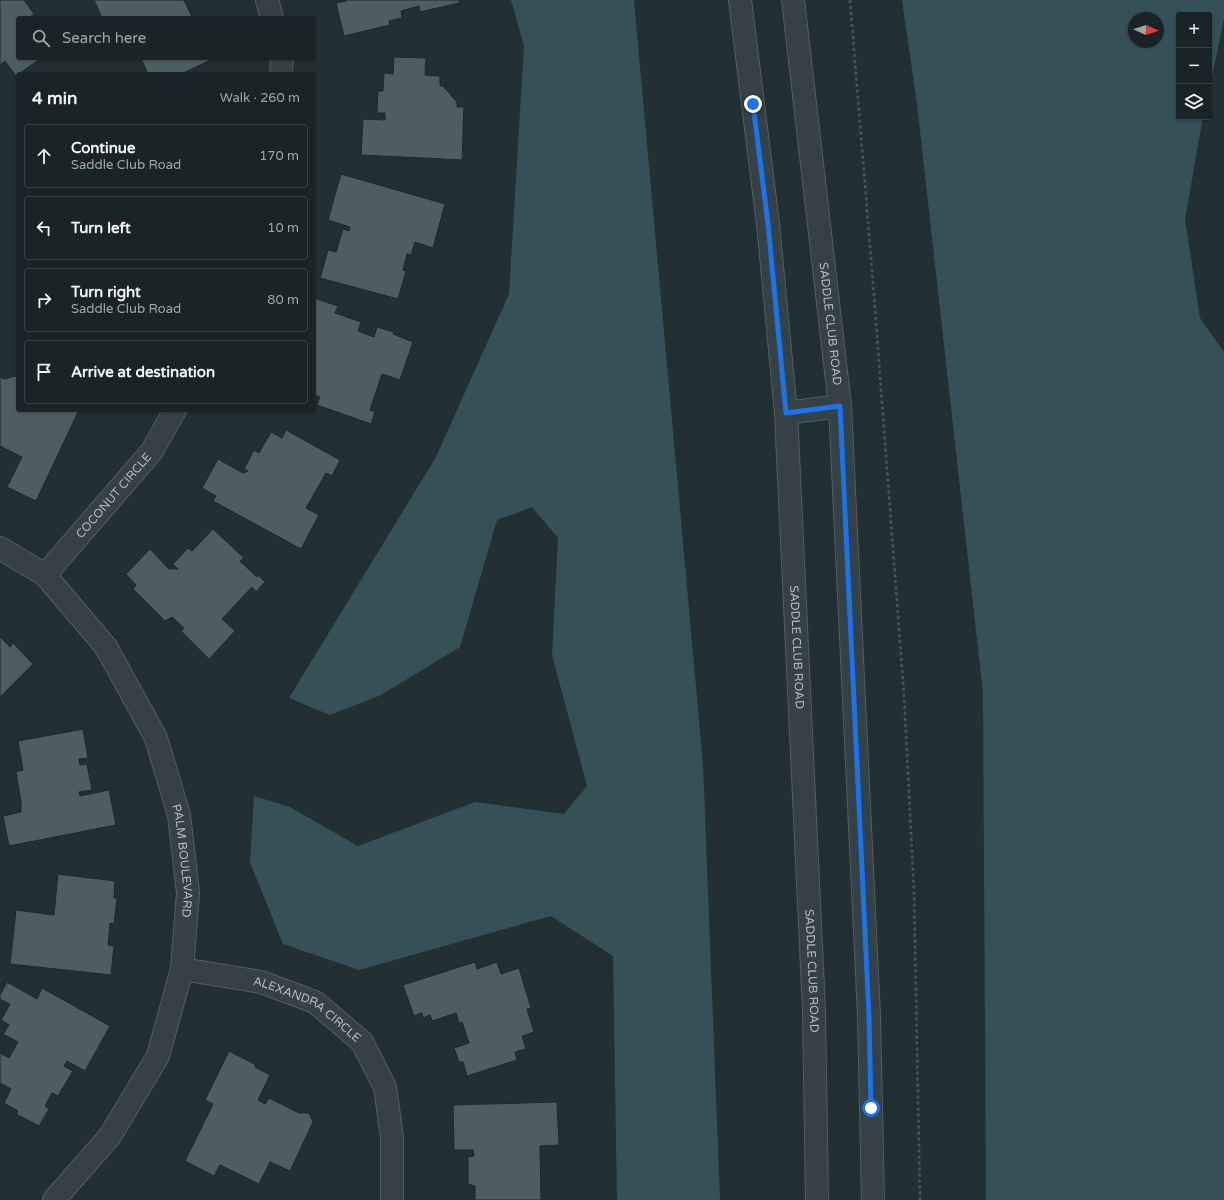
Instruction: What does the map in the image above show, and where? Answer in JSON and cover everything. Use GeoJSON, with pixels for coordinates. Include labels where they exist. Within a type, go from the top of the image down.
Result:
{"type":"FeatureCollection","features":[{"type":"Feature","properties":{"kind":"street"},"geometry":{"type":"LineString","coordinates":[[267,0],[271,16]]}},
{"type":"Feature","properties":{"kind":"street","name":"SADDLE CLUB ROAD"},"geometry":{"type":"LineString","coordinates":[[740,0],[768,224],[786,413],[814,1010],[817,1200]]}},
{"type":"Feature","properties":{"kind":"street","name":"SADDLE CLUB ROAD"},"geometry":{"type":"LineString","coordinates":[[794,0],[840,406],[869,1008],[874,1200]]}},
{"type":"Feature","properties":{"kind":"street"},"geometry":{"type":"LineString","coordinates":[[281,72],[282,60]]}},
{"type":"Feature","properties":{"kind":"street"},"geometry":{"type":"LineString","coordinates":[[786,413],[840,406]]}},
{"type":"Feature","properties":{"kind":"street","name":"COCONUT CIRCLE"},"geometry":{"type":"LineString","coordinates":[[45,575],[152,451],[174,412]]}},
{"type":"Feature","properties":{"kind":"street","name":"PALM BOULEVARD"},"geometry":{"type":"LineString","coordinates":[[0,548],[45,575],[106,647],[156,738],[179,815],[188,892],[182,969],[158,1056],[110,1136],[54,1200]]}},
{"type":"Feature","properties":{"kind":"street","name":"ALEXANDRA CIRCLE"},"geometry":{"type":"LineString","coordinates":[[182,969],[261,982],[315,1002],[362,1042],[385,1086],[392,1138],[392,1200]]}},
{"type":"Feature","properties":{"kind":"path"},"geometry":{"type":"LineString","coordinates":[[850,0],[873,280],[904,695],[914,892],[920,1200]]}},
{"type":"Feature","properties":{"kind":"water"},"geometry":{"type":"Polygon","coordinates":[[[511,0],[634,0],[703,764],[720,1200],[617,1200],[613,956],[551,916],[359,970],[283,944],[250,862],[254,796],[290,807],[358,846],[475,802],[564,814],[587,786],[552,655],[558,538],[532,507],[497,520],[460,647],[381,695],[330,715],[289,698],[436,457],[509,294],[524,46],[511,0]]]}},
{"type":"Feature","properties":{"kind":"water"},"geometry":{"type":"Polygon","coordinates":[[[902,0],[1224,0],[1224,19],[1212,77],[1212,12],[1176,12],[1176,120],[1202,120],[1185,219],[1200,318],[1224,352],[1224,1200],[986,1200],[983,693],[917,104],[902,0]]]}},
{"type":"Feature","properties":{"kind":"building"},"geometry":{"type":"Polygon","coordinates":[[[0,0],[24,0],[34,14],[32,16],[16,16],[16,60],[38,60],[22,72],[16,72],[16,76],[5,61],[0,65],[0,0]]]}},
{"type":"Feature","properties":{"kind":"building"},"geometry":{"type":"Polygon","coordinates":[[[94,0],[184,0],[192,16],[101,16],[94,0]]]}},
{"type":"Feature","properties":{"kind":"building"},"geometry":{"type":"Polygon","coordinates":[[[346,0],[459,0],[459,3],[420,12],[419,6],[401,11],[402,18],[389,21],[390,25],[344,36],[336,3],[346,0]]]}},
{"type":"Feature","properties":{"kind":"building"},"geometry":{"type":"Polygon","coordinates":[[[394,57],[426,58],[425,75],[440,76],[440,86],[443,86],[457,102],[457,107],[464,107],[462,160],[361,155],[363,119],[385,120],[385,113],[377,113],[378,91],[383,91],[384,73],[393,74],[394,57]]]}},
{"type":"Feature","properties":{"kind":"building"},"geometry":{"type":"Polygon","coordinates":[[[142,60],[211,60],[185,72],[147,72],[142,60]]]}},
{"type":"Feature","properties":{"kind":"building"},"geometry":{"type":"Polygon","coordinates":[[[341,174],[445,204],[433,248],[415,242],[411,255],[407,254],[403,270],[406,271],[398,299],[320,278],[328,250],[336,252],[343,229],[349,231],[350,227],[328,220],[341,174]]]}},
{"type":"Feature","properties":{"kind":"building"},"geometry":{"type":"Polygon","coordinates":[[[316,299],[338,306],[335,313],[361,322],[358,331],[374,337],[377,327],[394,332],[393,334],[413,342],[400,380],[382,374],[370,410],[375,412],[371,424],[317,405],[320,397],[316,396],[316,299]]]}},
{"type":"Feature","properties":{"kind":"building"},"geometry":{"type":"Polygon","coordinates":[[[16,376],[16,412],[78,412],[36,501],[7,487],[22,457],[0,446],[0,377],[4,379],[16,376]]]}},
{"type":"Feature","properties":{"kind":"building"},"geometry":{"type":"Polygon","coordinates":[[[286,430],[340,460],[332,476],[326,473],[306,508],[319,515],[301,549],[213,501],[216,496],[202,488],[218,459],[243,473],[248,471],[244,469],[254,450],[259,453],[271,432],[282,438],[286,430]]]}},
{"type":"Feature","properties":{"kind":"building"},"geometry":{"type":"Polygon","coordinates":[[[213,529],[244,558],[240,561],[257,577],[258,575],[265,582],[256,592],[252,587],[222,619],[235,631],[209,659],[181,631],[184,628],[172,617],[165,621],[133,589],[136,585],[126,574],[150,549],[169,569],[178,569],[173,564],[188,548],[192,551],[213,529]]]}},
{"type":"Feature","properties":{"kind":"building"},"geometry":{"type":"Polygon","coordinates":[[[0,637],[10,647],[13,643],[33,664],[0,697],[0,637]]]}},
{"type":"Feature","properties":{"kind":"building"},"geometry":{"type":"Polygon","coordinates":[[[83,729],[88,758],[79,759],[80,765],[87,764],[92,790],[79,792],[80,796],[109,790],[116,825],[9,846],[3,816],[21,812],[16,772],[23,770],[18,741],[83,729]]]}},
{"type":"Feature","properties":{"kind":"building"},"geometry":{"type":"Polygon","coordinates":[[[58,874],[115,881],[114,898],[117,898],[114,924],[110,923],[108,945],[114,946],[111,975],[10,964],[16,910],[54,915],[58,874]]]}},
{"type":"Feature","properties":{"kind":"building"},"geometry":{"type":"Polygon","coordinates":[[[475,962],[477,969],[497,962],[501,974],[519,968],[531,1008],[527,1009],[534,1032],[522,1036],[526,1049],[515,1052],[517,1060],[467,1076],[463,1062],[459,1062],[454,1048],[469,1043],[462,1022],[459,1023],[456,1013],[432,1021],[430,1015],[423,1018],[422,1013],[414,1016],[403,985],[475,962]]]}},
{"type":"Feature","properties":{"kind":"building"},"geometry":{"type":"Polygon","coordinates":[[[7,982],[37,999],[42,988],[110,1026],[85,1071],[67,1061],[64,1066],[73,1071],[58,1096],[52,1093],[45,1106],[49,1109],[39,1126],[16,1114],[18,1111],[4,1103],[11,1089],[0,1083],[0,1053],[9,1058],[18,1042],[3,1034],[9,1025],[1,1020],[10,1004],[0,999],[0,995],[7,982]]]}},
{"type":"Feature","properties":{"kind":"building"},"geometry":{"type":"Polygon","coordinates":[[[229,1051],[256,1065],[255,1067],[270,1075],[258,1100],[265,1104],[269,1098],[299,1113],[309,1113],[313,1122],[290,1171],[270,1162],[259,1184],[220,1165],[214,1176],[185,1161],[213,1104],[205,1100],[229,1051]]]}},
{"type":"Feature","properties":{"kind":"building"},"geometry":{"type":"Polygon","coordinates":[[[557,1102],[559,1145],[540,1146],[541,1200],[475,1200],[475,1186],[468,1184],[468,1157],[474,1156],[473,1150],[454,1150],[453,1105],[557,1102]]]}},
{"type":"Feature","properties":{"kind":"route"},"geometry":{"type":"LineString","coordinates":[[753,104],[768,224],[786,413],[840,406],[869,1016],[871,1108]]}}]}
